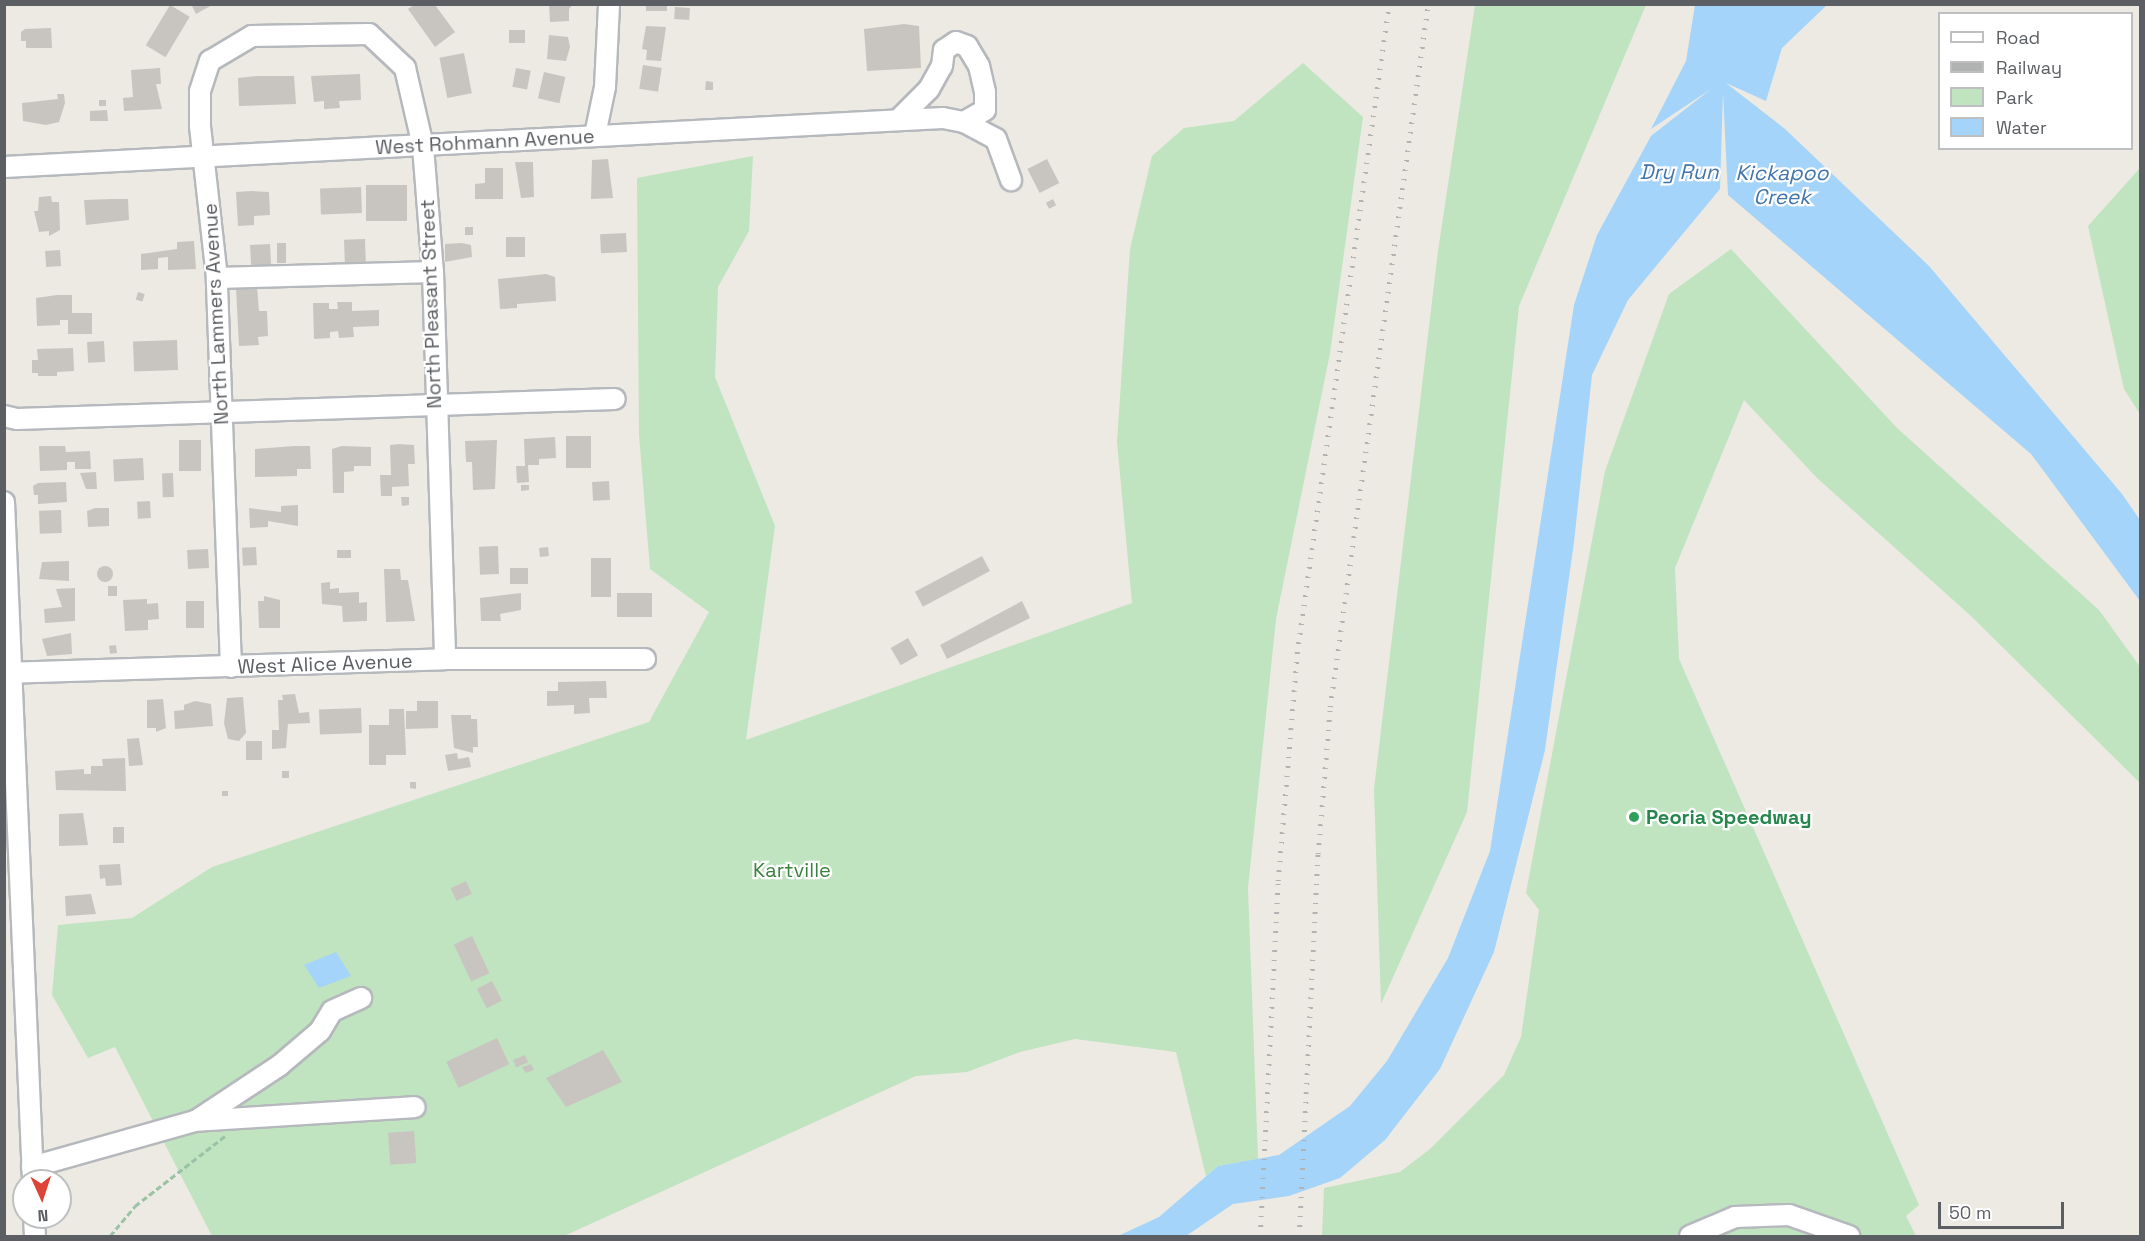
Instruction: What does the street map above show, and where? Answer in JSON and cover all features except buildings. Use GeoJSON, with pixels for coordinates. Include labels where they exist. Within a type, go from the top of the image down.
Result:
{"type":"FeatureCollection","features":[{"type":"Feature","properties":{"kind":"street"},"geometry":{"type":"LineString","coordinates":[[595,135],[605,87],[609,4]]}},
{"type":"Feature","properties":{"kind":"street","name":"North Pleasant Street"},"geometry":{"type":"LineString","coordinates":[[303,34],[369,34],[405,68],[423,146],[433,272],[445,658]]}},
{"type":"Feature","properties":{"kind":"street","name":"North Lammers Avenue"},"geometry":{"type":"LineString","coordinates":[[231,668],[220,413],[217,278],[201,91],[210,62],[252,36],[303,34]]}},
{"type":"Feature","properties":{"kind":"street"},"geometry":{"type":"LineString","coordinates":[[900,118],[929,89],[942,66],[944,50],[956,42],[967,46],[979,66],[985,92],[985,110],[964,122]]}},
{"type":"Feature","properties":{"kind":"street","name":"West Rohmann Avenue"},"geometry":{"type":"LineString","coordinates":[[4,167],[595,135],[626,137],[900,118],[964,122]]}},
{"type":"Feature","properties":{"kind":"street"},"geometry":{"type":"LineString","coordinates":[[964,122],[996,139],[1011,180]]}},
{"type":"Feature","properties":{"kind":"street"},"geometry":{"type":"LineString","coordinates":[[217,278],[433,272]]}},
{"type":"Feature","properties":{"kind":"street"},"geometry":{"type":"LineString","coordinates":[[4,416],[17,419],[436,403],[615,399]]}},
{"type":"Feature","properties":{"kind":"street"},"geometry":{"type":"LineString","coordinates":[[4,502],[9,761],[32,1169]]}},
{"type":"Feature","properties":{"kind":"street","name":"West Alice Avenue"},"geometry":{"type":"LineString","coordinates":[[7,673],[231,668],[445,658],[645,659]]}},
{"type":"Feature","properties":{"kind":"street"},"geometry":{"type":"LineString","coordinates":[[47,1169],[195,1121],[280,1065],[320,1031],[332,1011],[361,998]]}},
{"type":"Feature","properties":{"kind":"street"},"geometry":{"type":"LineString","coordinates":[[195,1121],[415,1107]]}},
{"type":"Feature","properties":{"kind":"street"},"geometry":{"type":"LineString","coordinates":[[1690,1236],[1735,1216],[1789,1215],[1849,1236]]}},
{"type":"Feature","properties":{"kind":"path"},"geometry":{"type":"LineString","coordinates":[[110,1236],[135,1206],[223,1140],[232,1120]]}},
{"type":"Feature","properties":{"kind":"green space"},"geometry":{"type":"Polygon","coordinates":[[[1475,5],[1646,5],[1519,306],[1467,812],[1381,1004],[1374,789],[1438,251],[1475,5]]]}},
{"type":"Feature","properties":{"kind":"green space","name":"Kartville"},"geometry":{"type":"Polygon","coordinates":[[[1303,63],[1363,117],[1330,353],[1276,619],[1248,888],[1258,1159],[1218,1166],[1206,1176],[1176,1052],[1075,1039],[1020,1052],[967,1072],[916,1076],[564,1236],[212,1236],[115,1047],[88,1058],[52,995],[58,925],[132,918],[212,867],[649,722],[709,612],[650,569],[639,435],[637,178],[753,156],[749,231],[718,287],[715,377],[775,526],[746,740],[1132,603],[1117,442],[1130,249],[1152,156],[1184,128],[1234,121],[1303,63]]]}},
{"type":"Feature","properties":{"kind":"green space"},"geometry":{"type":"Polygon","coordinates":[[[2140,168],[2140,414],[2124,389],[2088,226],[2140,168]]]}},
{"type":"Feature","properties":{"kind":"green space"},"geometry":{"type":"Polygon","coordinates":[[[1731,249],[1897,428],[2099,610],[2140,667],[2140,783],[1971,616],[1817,478],[1744,400],[1675,568],[1679,659],[1919,1205],[1906,1216],[1916,1236],[1322,1236],[1324,1188],[1400,1172],[1430,1149],[1504,1075],[1521,1037],[1539,910],[1526,893],[1605,471],[1669,294],[1731,249]]]}},
{"type":"Feature","properties":{"kind":"water"},"geometry":{"type":"Polygon","coordinates":[[[1695,5],[1827,5],[1782,48],[1766,101],[1726,83],[1785,129],[1929,266],[2122,494],[2140,520],[2140,601],[2031,454],[1728,195],[1723,93],[1720,189],[1628,300],[1592,375],[1574,542],[1545,750],[1494,952],[1440,1069],[1385,1140],[1340,1178],[1289,1196],[1233,1204],[1186,1236],[1118,1236],[1159,1217],[1218,1166],[1279,1155],[1350,1106],[1387,1061],[1448,958],[1490,851],[1574,305],[1597,235],[1651,136],[1711,89],[1651,129],[1686,61],[1695,5]]]}},
{"type":"Feature","properties":{"kind":"water"},"geometry":{"type":"Polygon","coordinates":[[[336,952],[351,976],[319,988],[304,965],[336,952]]]}},
{"type":"Feature","properties":{"kind":"railway"},"geometry":{"type":"LineString","coordinates":[[1260,1236],[1278,881],[1297,653],[1389,4]]}},
{"type":"Feature","properties":{"kind":"railway"},"geometry":{"type":"LineString","coordinates":[[1299,1236],[1318,854],[1330,707],[1428,4]]}},
{"type":"Feature","properties":{"kind":"place","name":"Peoria Speedway"},"geometry":{"type":"Point","coordinates":[1634,817]}},
{"type":"Feature","properties":{"kind":"water label","name":"Dry Run"},"geometry":{"type":"Point","coordinates":[1679,172]}},
{"type":"Feature","properties":{"kind":"water label","name":"Kickapoo Creek"},"geometry":{"type":"Point","coordinates":[1782,185]}}]}
